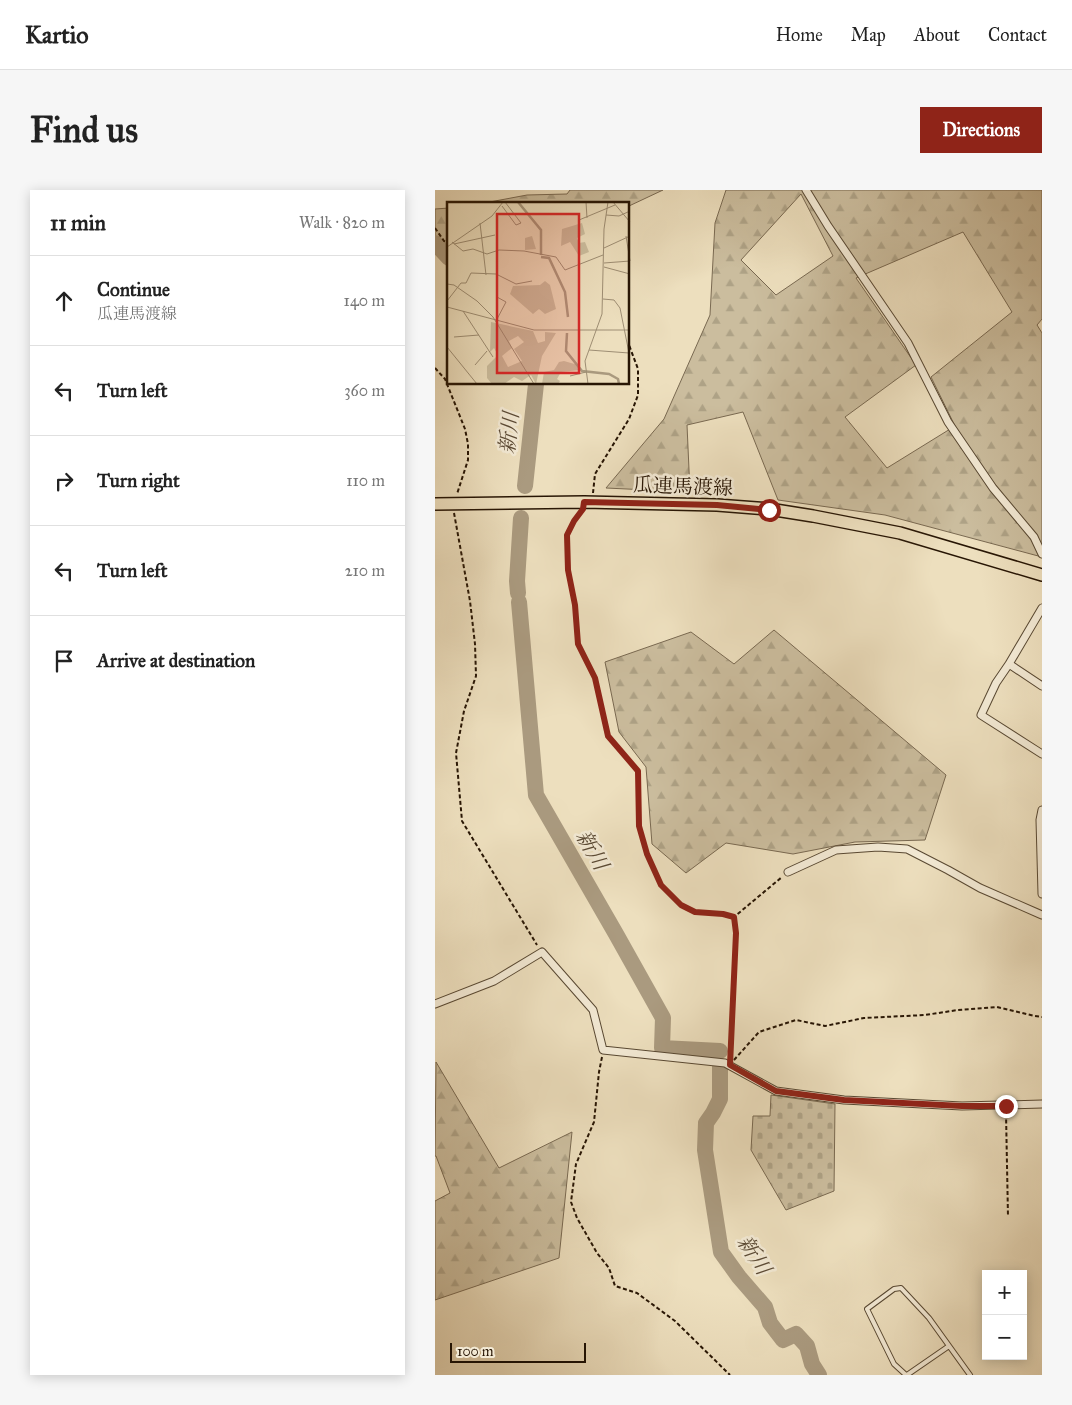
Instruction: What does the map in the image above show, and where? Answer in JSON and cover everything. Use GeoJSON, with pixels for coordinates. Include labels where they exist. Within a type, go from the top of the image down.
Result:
{"type":"FeatureCollection","features":[{"type":"Feature","properties":{"kind":"main road","name":"瓜連馬渡線"},"geometry":{"type":"LineString","coordinates":[[435,504],[588,502],[717,505],[769,510],[813,516],[900,533],[1042,575]]}},
{"type":"Feature","properties":{"kind":"street"},"geometry":{"type":"LineString","coordinates":[[806,190],[827,226],[908,343],[948,422],[993,488],[1034,537],[1042,554]]}},
{"type":"Feature","properties":{"kind":"street"},"geometry":{"type":"LineString","coordinates":[[1042,608],[996,684],[981,715],[1042,754]]}},
{"type":"Feature","properties":{"kind":"street"},"geometry":{"type":"LineString","coordinates":[[1009,664],[1042,686]]}},
{"type":"Feature","properties":{"kind":"street"},"geometry":{"type":"LineString","coordinates":[[1042,810],[1040,820],[1042,894]]}},
{"type":"Feature","properties":{"kind":"street"},"geometry":{"type":"LineString","coordinates":[[788,872],[836,850],[907,849],[980,888],[1042,915]]}},
{"type":"Feature","properties":{"kind":"street"},"geometry":{"type":"LineString","coordinates":[[435,1004],[494,981],[542,952],[593,1010],[603,1050],[725,1063],[776,1091],[854,1100],[962,1106],[1042,1104]]}},
{"type":"Feature","properties":{"kind":"lane"},"geometry":{"type":"LineString","coordinates":[[949,1346],[907,1375],[894,1364],[867,1309],[894,1289],[901,1288],[929,1318],[970,1375]]}},
{"type":"Feature","properties":{"kind":"path"},"geometry":{"type":"LineString","coordinates":[[435,228],[444,241],[447,242]]}},
{"type":"Feature","properties":{"kind":"path"},"geometry":{"type":"LineString","coordinates":[[630,348],[638,369],[638,395],[629,420],[595,474],[588,502],[574,521],[567,535],[568,570],[575,605],[578,644],[595,678],[608,736],[638,771],[639,826],[647,854],[661,885],[681,905],[695,912],[723,914],[734,917]]}},
{"type":"Feature","properties":{"kind":"path"},"geometry":{"type":"LineString","coordinates":[[435,368],[447,384]]}},
{"type":"Feature","properties":{"kind":"path"},"geometry":{"type":"LineString","coordinates":[[447,385],[465,429],[468,444],[468,460],[454,504],[457,534],[470,600],[475,644],[476,676],[464,711],[457,753],[462,821],[542,952]]}},
{"type":"Feature","properties":{"kind":"path"},"geometry":{"type":"LineString","coordinates":[[734,917],[788,872]]}},
{"type":"Feature","properties":{"kind":"path"},"geometry":{"type":"LineString","coordinates":[[730,1065],[736,933],[734,917]]}},
{"type":"Feature","properties":{"kind":"path"},"geometry":{"type":"LineString","coordinates":[[730,1065],[759,1032],[796,1020],[825,1026],[865,1018],[925,1015],[997,1007],[1042,1017]]}},
{"type":"Feature","properties":{"kind":"path"},"geometry":{"type":"LineString","coordinates":[[603,1050],[594,1122],[576,1164],[571,1202],[577,1218],[597,1253],[609,1268],[615,1286],[637,1293],[675,1320],[729,1375]]}},
{"type":"Feature","properties":{"kind":"path"},"geometry":{"type":"LineString","coordinates":[[1006,1106],[1008,1217]]}},
{"type":"Feature","properties":{"kind":"green space"},"geometry":{"type":"Polygon","coordinates":[[[570,190],[663,190],[630,206],[630,202],[490,202],[527,195],[567,194],[570,190]]]}},
{"type":"Feature","properties":{"kind":"green space"},"geometry":{"type":"Polygon","coordinates":[[[726,190],[1042,190],[1042,319],[1037,325],[1042,333],[1042,557],[885,515],[778,500],[743,412],[687,425],[690,492],[606,488],[664,419],[710,315],[715,223],[726,190]],[[801,194],[741,260],[776,295],[833,256],[801,194]],[[963,232],[856,278],[916,365],[845,417],[887,468],[955,426],[931,377],[1012,312],[963,232]]]}},
{"type":"Feature","properties":{"kind":"green space"},"geometry":{"type":"Polygon","coordinates":[[[447,208],[447,249],[435,235],[435,209],[447,208]]]}},
{"type":"Feature","properties":{"kind":"green space"},"geometry":{"type":"Polygon","coordinates":[[[774,630],[946,775],[925,840],[855,842],[793,854],[726,843],[686,873],[652,844],[646,767],[619,732],[605,662],[691,632],[734,664],[774,630]]]}},
{"type":"Feature","properties":{"kind":"green space"},"geometry":{"type":"Polygon","coordinates":[[[436,1062],[499,1168],[572,1132],[559,1258],[435,1300],[435,1201],[450,1193],[435,1156],[436,1062]]]}},
{"type":"Feature","properties":{"kind":"green space"},"geometry":{"type":"Polygon","coordinates":[[[771,1095],[835,1104],[834,1191],[786,1210],[751,1150],[753,1116],[770,1116],[771,1095]]]}},
{"type":"Feature","properties":{"kind":"waterway","name":"新川"},"geometry":{"type":"LineString","coordinates":[[435,243],[447,256]]}},
{"type":"Feature","properties":{"kind":"waterway","name":"新川"},"geometry":{"type":"LineString","coordinates":[[525,486],[536,385]]}},
{"type":"Feature","properties":{"kind":"waterway","name":"新川"},"geometry":{"type":"LineString","coordinates":[[518,593],[521,518]]}},
{"type":"Feature","properties":{"kind":"waterway","name":"新川"},"geometry":{"type":"LineString","coordinates":[[519,602],[536,795],[663,1018],[662,1048],[720,1051]]}},
{"type":"Feature","properties":{"kind":"waterway","name":"新川"},"geometry":{"type":"LineString","coordinates":[[720,1066],[720,1099],[706,1123],[705,1150],[721,1252],[739,1277],[765,1307],[770,1323],[783,1340],[796,1334],[807,1346],[812,1364],[819,1375]]}},
{"type":"Feature","properties":{"kind":"route"},"geometry":{"type":"LineString","coordinates":[[769,510],[717,505],[584,502],[583,509],[567,535],[568,570],[575,605],[578,644],[595,678],[608,736],[638,771],[639,826],[647,854],[661,885],[681,905],[695,912],[723,914],[734,917],[736,933],[730,1065],[776,1091],[844,1100],[962,1106],[1006,1106]]}}]}
